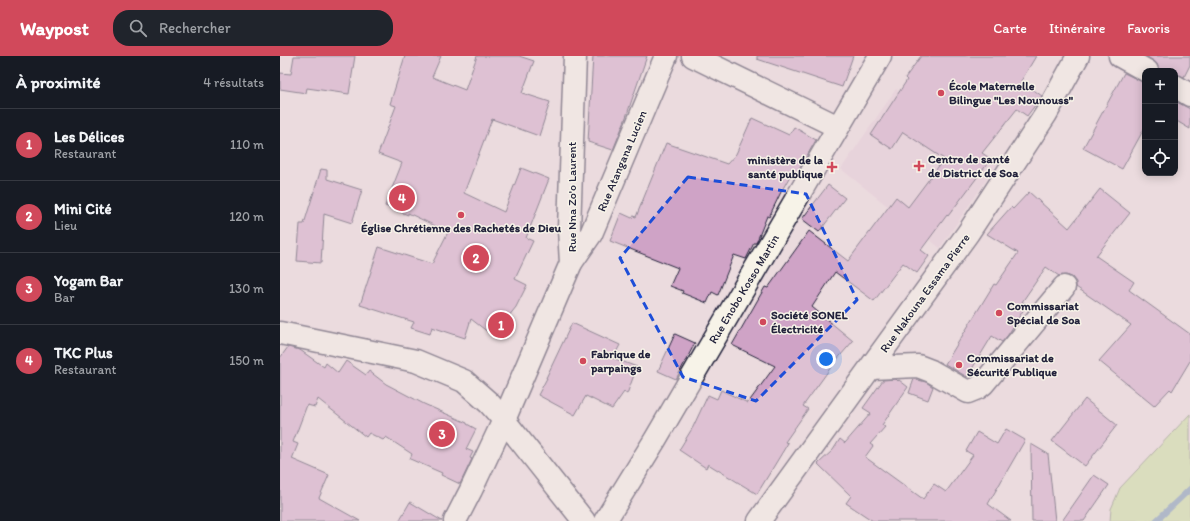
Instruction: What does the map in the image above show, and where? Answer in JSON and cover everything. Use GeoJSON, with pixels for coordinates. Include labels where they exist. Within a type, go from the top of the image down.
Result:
{"type":"FeatureCollection","features":[{"type":"Feature","properties":{"kind":"street","name":"Rue Nna Zo'o Laurent"},"geometry":{"type":"LineString","coordinates":[[455,521],[504,420],[571,263],[569,229],[575,56]]}},
{"type":"Feature","properties":{"kind":"street","name":"Rue Atangana Lucien"},"geometry":{"type":"LineString","coordinates":[[571,263],[591,234],[666,56]]}},
{"type":"Feature","properties":{"kind":"street"},"geometry":{"type":"LineString","coordinates":[[693,56],[838,127]]}},
{"type":"Feature","properties":{"kind":"street","name":"Rue Enobo Kosso Martin"},"geometry":{"type":"LineString","coordinates":[[605,521],[655,440],[880,56]]}},
{"type":"Feature","properties":{"kind":"street","name":"Rue Nakouna Essama Pierre"},"geometry":{"type":"LineString","coordinates":[[759,521],[968,233],[1046,114],[1078,56]]}},
{"type":"Feature","properties":{"kind":"street"},"geometry":{"type":"LineString","coordinates":[[1120,56],[1142,68]]}},
{"type":"Feature","properties":{"kind":"street"},"geometry":{"type":"LineString","coordinates":[[1178,88],[1190,94]]}},
{"type":"Feature","properties":{"kind":"street"},"geometry":{"type":"LineString","coordinates":[[871,368],[918,366],[931,371],[968,392],[973,390],[983,384],[1064,287]]}},
{"type":"Feature","properties":{"kind":"street"},"geometry":{"type":"LineString","coordinates":[[280,333],[416,361],[464,381],[489,403],[504,420],[584,521]]}},
{"type":"Feature","properties":{"kind":"highlighted area"},"geometry":{"type":"Polygon","coordinates":[[[688,177],[806,194],[857,300],[756,401],[683,377],[620,258],[688,177]]]}},
{"type":"Feature","properties":{"kind":"shaded area","name":"Centre de santé de District de Soa"},"geometry":{"type":"Polygon","coordinates":[[[896,89],[923,107],[997,164],[940,248],[841,169],[896,89]]]}},
{"type":"Feature","properties":{"kind":"green space"},"geometry":{"type":"Polygon","coordinates":[[[1190,414],[1190,521],[1110,521],[1111,509],[1120,488],[1190,414]]]}},
{"type":"Feature","properties":{"kind":"building"},"geometry":{"type":"Polygon","coordinates":[[[294,56],[355,56],[349,94],[307,88],[306,93],[280,89],[280,73],[291,74],[294,56]]]}},
{"type":"Feature","properties":{"kind":"building"},"geometry":{"type":"Polygon","coordinates":[[[405,56],[441,56],[432,77],[465,90],[477,56],[519,56],[534,61],[522,93],[550,102],[539,136],[492,119],[464,193],[504,212],[521,168],[549,179],[526,238],[533,241],[515,279],[527,285],[516,307],[493,336],[471,319],[465,338],[432,327],[430,334],[411,328],[414,322],[360,305],[379,247],[432,264],[448,232],[408,213],[408,215],[385,206],[402,163],[378,154],[396,106],[390,104],[405,56]]]}},
{"type":"Feature","properties":{"kind":"building"},"geometry":{"type":"Polygon","coordinates":[[[593,56],[647,56],[613,150],[588,142],[593,56]]]}},
{"type":"Feature","properties":{"kind":"building"},"geometry":{"type":"Polygon","coordinates":[[[757,56],[853,56],[842,87],[757,59],[757,56]]]}},
{"type":"Feature","properties":{"kind":"building"},"geometry":{"type":"Polygon","coordinates":[[[921,56],[1036,56],[1021,81],[1042,96],[1027,116],[1017,109],[982,153],[991,159],[921,250],[929,256],[917,273],[903,263],[874,301],[835,272],[812,307],[853,341],[834,363],[803,406],[808,409],[785,442],[788,443],[757,494],[708,464],[706,468],[679,450],[693,427],[708,395],[717,399],[721,390],[748,403],[775,366],[732,345],[765,287],[768,288],[809,231],[848,261],[896,197],[908,207],[944,159],[903,132],[892,149],[871,135],[907,80],[905,78],[921,56]]]}},
{"type":"Feature","properties":{"kind":"building"},"geometry":{"type":"Polygon","coordinates":[[[1146,56],[1190,56],[1190,65],[1184,77],[1178,75],[1178,68],[1158,68],[1157,64],[1146,56]]]}},
{"type":"Feature","properties":{"kind":"building"},"geometry":{"type":"Polygon","coordinates":[[[1124,73],[1142,82],[1142,132],[1122,169],[1083,148],[1124,73]]]}},
{"type":"Feature","properties":{"kind":"building"},"geometry":{"type":"Polygon","coordinates":[[[1178,103],[1190,109],[1190,129],[1178,122],[1178,103]]]}},
{"type":"Feature","properties":{"kind":"building"},"geometry":{"type":"Polygon","coordinates":[[[752,118],[789,135],[794,127],[816,140],[794,178],[790,176],[769,217],[767,216],[757,241],[754,243],[746,259],[734,255],[718,295],[712,292],[707,303],[682,293],[683,291],[670,286],[678,268],[610,241],[621,213],[632,218],[633,216],[636,217],[666,143],[727,164],[736,154],[752,118]]]}},
{"type":"Feature","properties":{"kind":"building"},"geometry":{"type":"Polygon","coordinates":[[[321,169],[327,170],[327,179],[362,190],[352,223],[324,214],[321,263],[297,261],[300,224],[304,224],[321,169]]]}},
{"type":"Feature","properties":{"kind":"building"},"geometry":{"type":"Polygon","coordinates":[[[828,185],[845,198],[819,232],[802,219],[828,185]]]}},
{"type":"Feature","properties":{"kind":"building"},"geometry":{"type":"Polygon","coordinates":[[[1100,189],[1130,213],[1096,256],[1134,282],[1129,290],[1190,334],[1190,361],[1172,391],[1170,389],[1154,406],[1099,361],[1131,325],[1076,287],[1076,282],[1072,277],[1066,275],[1059,276],[1046,267],[1022,302],[1027,304],[1008,335],[1002,342],[992,336],[967,377],[945,364],[994,284],[996,285],[1018,253],[987,234],[1011,207],[1013,209],[1029,192],[1069,228],[1100,189]]]}},
{"type":"Feature","properties":{"kind":"building","name":"Fabrique de parpaings"},"geometry":{"type":"Polygon","coordinates":[[[572,323],[620,345],[613,358],[637,367],[627,394],[624,392],[612,409],[586,396],[575,415],[538,395],[572,323]]]}},
{"type":"Feature","properties":{"kind":"building"},"geometry":{"type":"Polygon","coordinates":[[[675,334],[695,343],[676,379],[658,371],[675,334]]]}},
{"type":"Feature","properties":{"kind":"building"},"geometry":{"type":"Polygon","coordinates":[[[288,347],[300,350],[324,367],[326,363],[338,373],[346,361],[366,375],[369,371],[386,384],[424,404],[467,423],[476,429],[466,449],[473,452],[470,458],[472,459],[460,484],[441,475],[442,473],[410,459],[412,454],[386,437],[383,440],[369,433],[366,437],[318,399],[315,407],[307,405],[293,442],[298,444],[292,459],[329,475],[319,498],[360,521],[280,521],[280,358],[288,347]]]}},
{"type":"Feature","properties":{"kind":"building"},"geometry":{"type":"Polygon","coordinates":[[[896,379],[908,387],[882,425],[885,427],[870,444],[873,446],[865,457],[923,499],[934,484],[946,492],[973,455],[966,451],[977,432],[997,444],[1006,429],[1025,440],[988,504],[1011,521],[873,521],[846,503],[851,496],[818,464],[833,450],[840,439],[845,443],[871,413],[863,408],[883,380],[896,379]]]}},
{"type":"Feature","properties":{"kind":"building"},"geometry":{"type":"Polygon","coordinates":[[[914,379],[926,382],[933,387],[928,400],[909,393],[914,379]]]}},
{"type":"Feature","properties":{"kind":"building"},"geometry":{"type":"Polygon","coordinates":[[[1085,399],[1117,425],[1085,466],[1052,441],[1085,399]]]}},
{"type":"Feature","properties":{"kind":"building"},"geometry":{"type":"Polygon","coordinates":[[[1031,444],[1048,454],[1055,521],[1032,521],[1031,444]]]}},
{"type":"Feature","properties":{"kind":"building"},"geometry":{"type":"Polygon","coordinates":[[[1094,475],[1109,485],[1084,521],[1062,521],[1094,475]]]}},
{"type":"Feature","properties":{"kind":"building"},"geometry":{"type":"Polygon","coordinates":[[[410,502],[442,521],[399,521],[410,502]]]}},
{"type":"Feature","properties":{"kind":"waterway"},"geometry":{"type":"LineString","coordinates":[[1156,521],[1190,489]]}},
{"type":"Feature","properties":{"kind":"place","name":"École Maternelle Bilingue \"Les Nounouss\""},"geometry":{"type":"Point","coordinates":[941,93]}},
{"type":"Feature","properties":{"kind":"place","name":"Centre de santé de District de Soa"},"geometry":{"type":"Point","coordinates":[919,166]}},
{"type":"Feature","properties":{"kind":"place","name":"ministère de la santé publique"},"geometry":{"type":"Point","coordinates":[832,167]}},
{"type":"Feature","properties":{"kind":"place","name":"TKC Plus"},"geometry":{"type":"Point","coordinates":[402,198]}},
{"type":"Feature","properties":{"kind":"place","name":"Église Chrétienne des Rachetés de Dieu"},"geometry":{"type":"Point","coordinates":[461,215]}},
{"type":"Feature","properties":{"kind":"place","name":"Mini Cité"},"geometry":{"type":"Point","coordinates":[476,258]}},
{"type":"Feature","properties":{"kind":"place","name":"Commissariat Spécial de Soa"},"geometry":{"type":"Point","coordinates":[999,313]}},
{"type":"Feature","properties":{"kind":"place","name":"Société SONEL Électricité"},"geometry":{"type":"Point","coordinates":[763,322]}},
{"type":"Feature","properties":{"kind":"place","name":"Les Délices"},"geometry":{"type":"Point","coordinates":[501,325]}},
{"type":"Feature","properties":{"kind":"place","name":"Fabrique de parpaings"},"geometry":{"type":"Point","coordinates":[583,361]}},
{"type":"Feature","properties":{"kind":"place","name":"Commissariat de Sécurité Publique"},"geometry":{"type":"Point","coordinates":[959,365]}},
{"type":"Feature","properties":{"kind":"place","name":"Yogam Bar"},"geometry":{"type":"Point","coordinates":[442,434]}}]}
